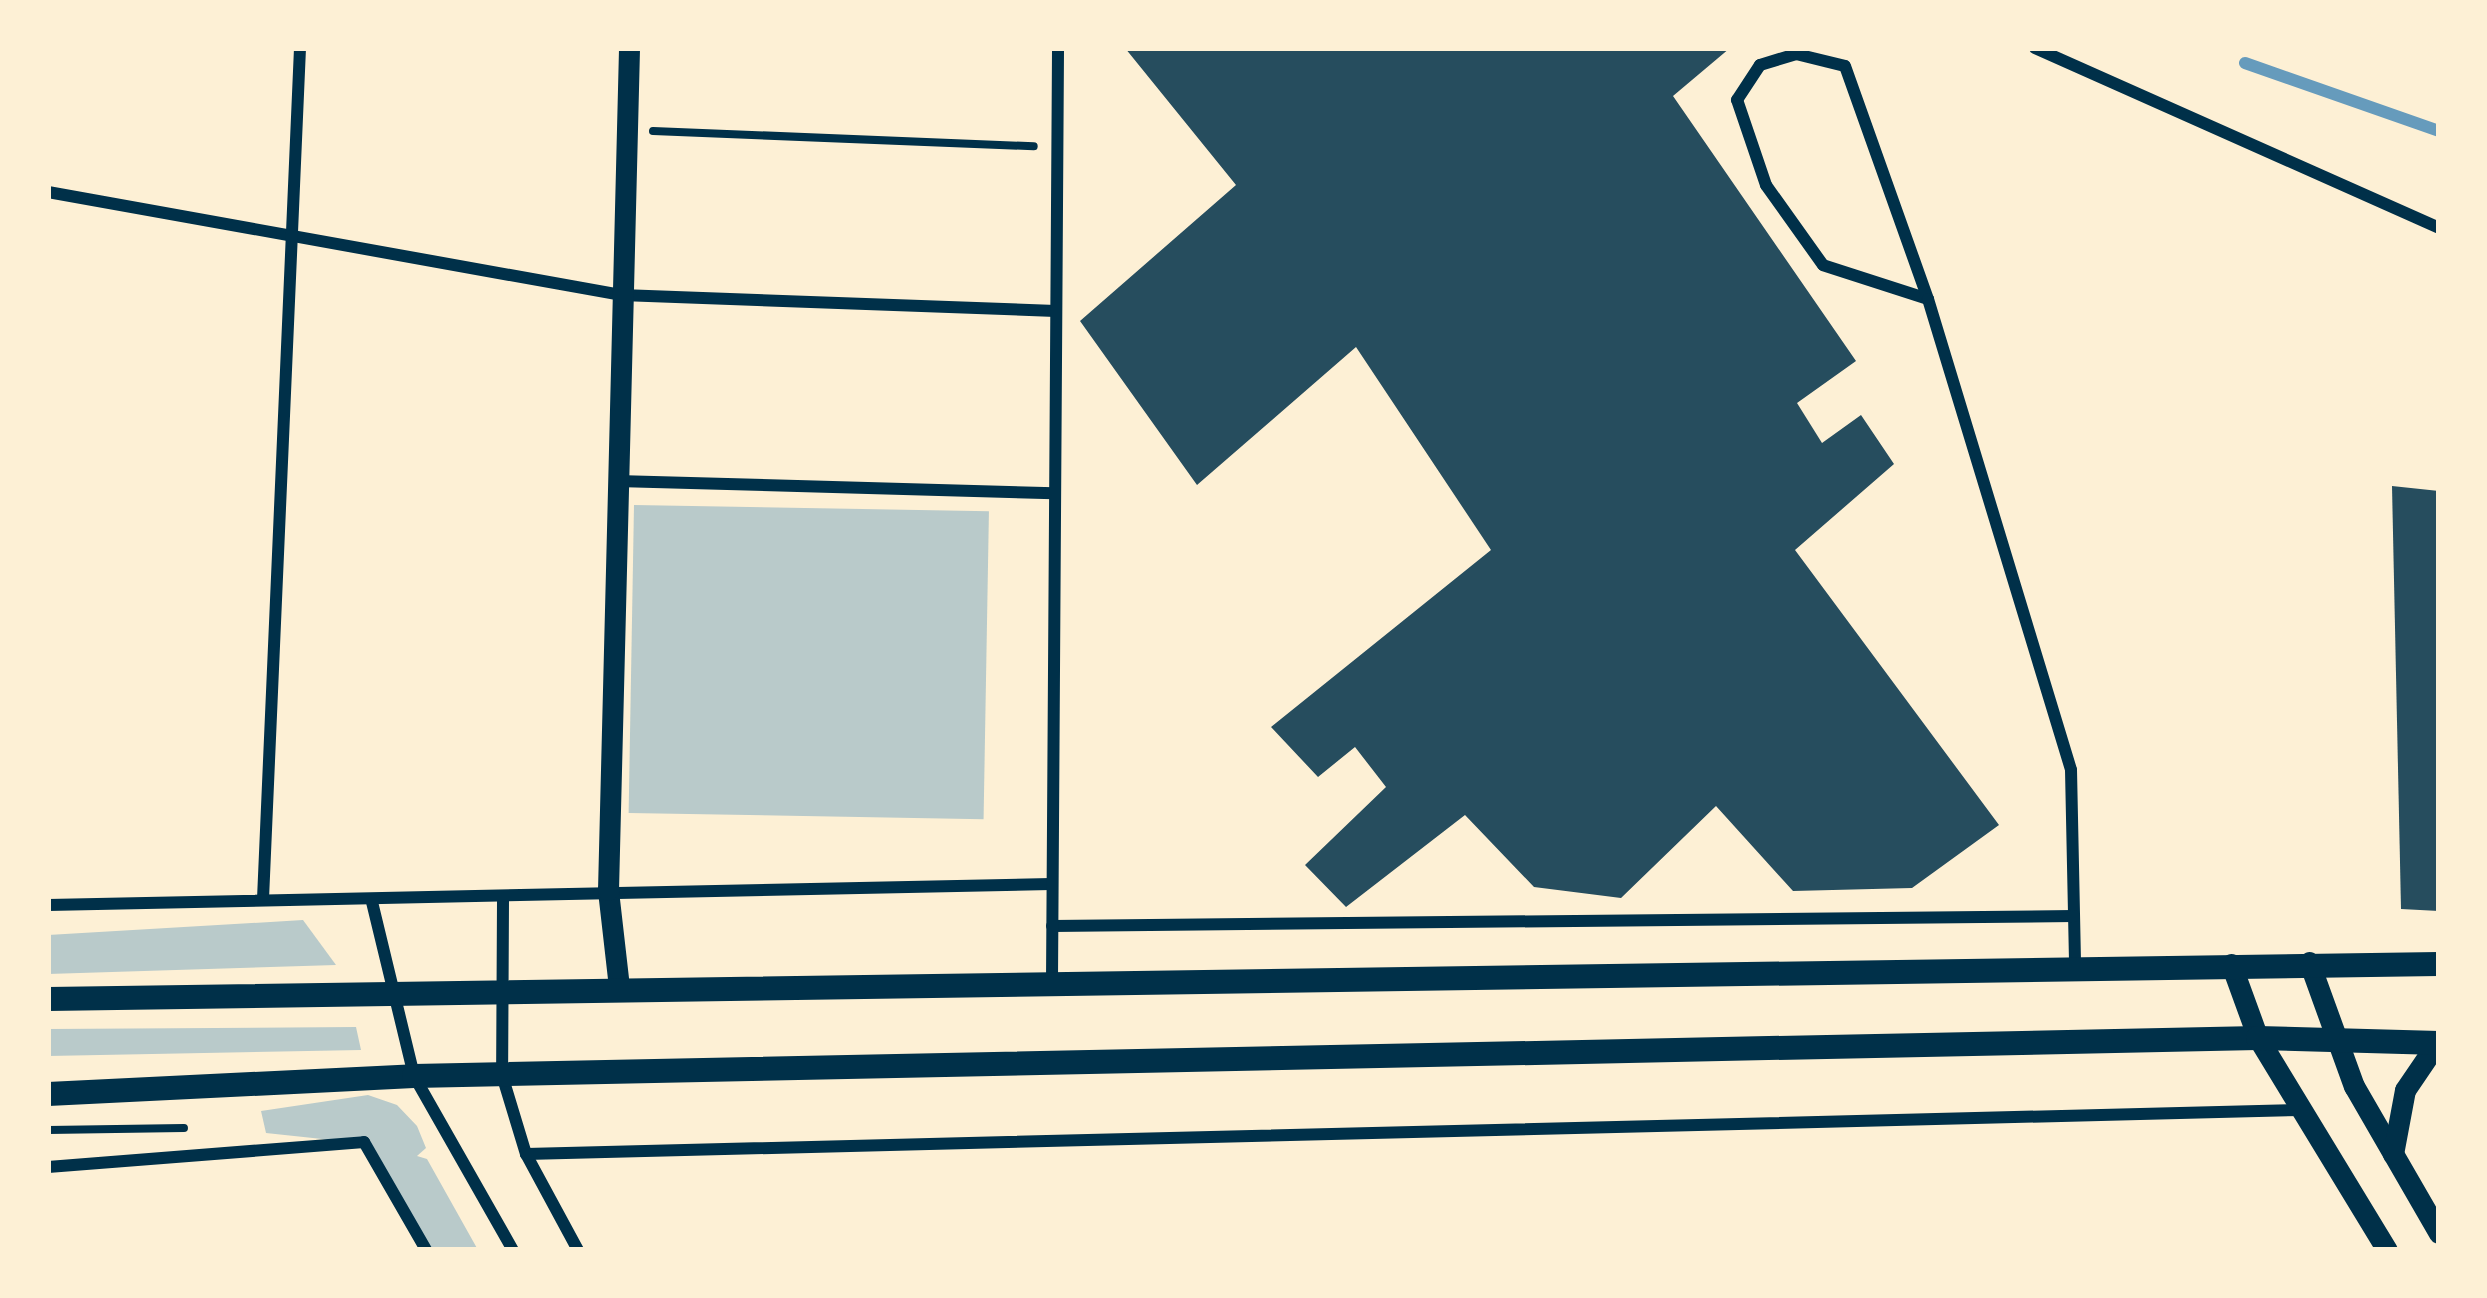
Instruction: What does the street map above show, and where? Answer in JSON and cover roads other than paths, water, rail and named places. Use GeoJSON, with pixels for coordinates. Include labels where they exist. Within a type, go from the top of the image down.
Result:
{"type":"FeatureCollection","features":[{"type":"Feature","properties":{"kind":"main road"},"geometry":{"type":"LineString","coordinates":[[48,999],[391,989],[2439,964]]}},
{"type":"Feature","properties":{"kind":"main road"},"geometry":{"type":"LineString","coordinates":[[48,1094],[414,1076],[2258,1038],[2438,1042]]}},
{"type":"Feature","properties":{"kind":"street"},"geometry":{"type":"LineString","coordinates":[[263,899],[300,48]]}},
{"type":"Feature","properties":{"kind":"street"},"geometry":{"type":"LineString","coordinates":[[619,987],[608,890],[629,48]]}},
{"type":"Feature","properties":{"kind":"street"},"geometry":{"type":"LineString","coordinates":[[1052,980],[1058,48]]}},
{"type":"Feature","properties":{"kind":"street"},"geometry":{"type":"LineString","coordinates":[[2035,48],[2439,228]]}},
{"type":"Feature","properties":{"kind":"street"},"geometry":{"type":"LineString","coordinates":[[1928,298],[1823,266],[1766,185],[1737,100],[1760,65],[1796,54],[1845,66],[1928,298],[2071,770],[2075,966]]}},
{"type":"Feature","properties":{"kind":"street"},"geometry":{"type":"LineString","coordinates":[[48,192],[290,231],[621,295],[1056,311]]}},
{"type":"Feature","properties":{"kind":"street"},"geometry":{"type":"LineString","coordinates":[[616,481],[1054,493]]}},
{"type":"Feature","properties":{"kind":"street"},"geometry":{"type":"LineString","coordinates":[[48,905],[263,899],[503,901],[608,890],[1052,884]]}},
{"type":"Feature","properties":{"kind":"street"},"geometry":{"type":"LineString","coordinates":[[503,901],[502,1075],[526,1154],[578,1250]]}},
{"type":"Feature","properties":{"kind":"street"},"geometry":{"type":"LineString","coordinates":[[372,902],[414,1076],[513,1250]]}},
{"type":"Feature","properties":{"kind":"street"},"geometry":{"type":"LineString","coordinates":[[1052,926],[2074,916]]}},
{"type":"Feature","properties":{"kind":"street"},"geometry":{"type":"LineString","coordinates":[[2308,962],[2336,1037],[2393,1155],[2439,1233]]}},
{"type":"Feature","properties":{"kind":"street"},"geometry":{"type":"LineString","coordinates":[[2231,964],[2258,1038],[2387,1250]]}},
{"type":"Feature","properties":{"kind":"street"},"geometry":{"type":"LineString","coordinates":[[2393,1155],[2405,1090],[2438,1042]]}},
{"type":"Feature","properties":{"kind":"street"},"geometry":{"type":"LineString","coordinates":[[526,1154],[2302,1110]]}},
{"type":"Feature","properties":{"kind":"street"},"geometry":{"type":"LineString","coordinates":[[48,1167],[364,1142],[426,1250]]}},
{"type":"Feature","properties":{"kind":"waterway"},"geometry":{"type":"LineString","coordinates":[[2245,63],[2439,131]]}}]}
